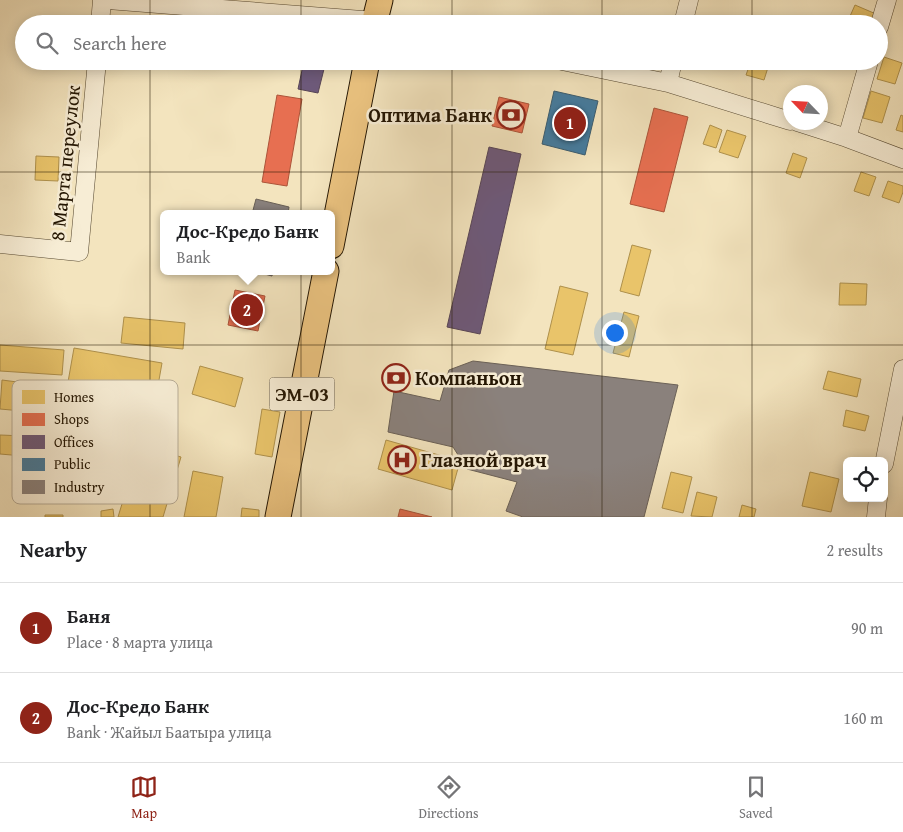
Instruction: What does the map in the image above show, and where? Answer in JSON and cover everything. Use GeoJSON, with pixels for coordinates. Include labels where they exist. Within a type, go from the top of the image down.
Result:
{"type":"FeatureCollection","features":[{"type":"Feature","properties":{"kind":"highway"},"geometry":{"type":"LineString","coordinates":[[335,225],[365,70]]}},
{"type":"Feature","properties":{"kind":"highway","name":"ЭМ-03"},"geometry":{"type":"LineString","coordinates":[[278,517],[325,275]]}},
{"type":"Feature","properties":{"kind":"street"},"geometry":{"type":"LineString","coordinates":[[101,15],[102,0]]}},
{"type":"Feature","properties":{"kind":"street"},"geometry":{"type":"LineString","coordinates":[[108,0],[347,15]]}},
{"type":"Feature","properties":{"kind":"street"},"geometry":{"type":"LineString","coordinates":[[685,15],[689,0]]}},
{"type":"Feature","properties":{"kind":"street"},"geometry":{"type":"LineString","coordinates":[[883,15],[887,0]]}},
{"type":"Feature","properties":{"kind":"street","name":"8 Марта переулок"},"geometry":{"type":"LineString","coordinates":[[0,244],[79,252],[96,70]]}},
{"type":"Feature","properties":{"kind":"street"},"geometry":{"type":"LineString","coordinates":[[605,70],[668,83],[783,118]]}},
{"type":"Feature","properties":{"kind":"street"},"geometry":{"type":"LineString","coordinates":[[668,83],[671,70]]}},
{"type":"Feature","properties":{"kind":"street"},"geometry":{"type":"LineString","coordinates":[[847,138],[866,70]]}},
{"type":"Feature","properties":{"kind":"street"},"geometry":{"type":"LineString","coordinates":[[822,130],[903,159]]}},
{"type":"Feature","properties":{"kind":"street"},"geometry":{"type":"LineString","coordinates":[[885,457],[903,370]]}},
{"type":"Feature","properties":{"kind":"street"},"geometry":{"type":"LineString","coordinates":[[876,517],[878,502]]}},
{"type":"Feature","properties":{"kind":"building: Homes"},"geometry":{"type":"Polygon","coordinates":[[[855,5],[876,14],[876,15],[851,15],[855,5]]]}},
{"type":"Feature","properties":{"kind":"building: Homes"},"geometry":{"type":"Polygon","coordinates":[[[888,58],[902,63],[895,84],[877,79],[880,70],[888,70],[888,58]]]}},
{"type":"Feature","properties":{"kind":"building: Homes"},"geometry":{"type":"Polygon","coordinates":[[[748,70],[767,70],[764,80],[746,75],[748,70]]]}},
{"type":"Feature","properties":{"kind":"building: Homes"},"geometry":{"type":"Polygon","coordinates":[[[871,91],[890,97],[882,123],[863,118],[871,91]]]}},
{"type":"Feature","properties":{"kind":"building: Homes"},"geometry":{"type":"Polygon","coordinates":[[[901,115],[903,116],[903,132],[896,130],[901,115]]]}},
{"type":"Feature","properties":{"kind":"building: Homes"},"geometry":{"type":"Polygon","coordinates":[[[710,125],[722,130],[716,148],[703,144],[710,125]]]}},
{"type":"Feature","properties":{"kind":"building: Homes"},"geometry":{"type":"Polygon","coordinates":[[[727,130],[746,136],[738,158],[719,152],[727,130]]]}},
{"type":"Feature","properties":{"kind":"building: Homes"},"geometry":{"type":"Polygon","coordinates":[[[793,153],[807,158],[800,178],[786,173],[793,153]]]}},
{"type":"Feature","properties":{"kind":"building: Homes"},"geometry":{"type":"Polygon","coordinates":[[[36,156],[59,157],[58,181],[35,180],[36,156]]]}},
{"type":"Feature","properties":{"kind":"building: Homes"},"geometry":{"type":"Polygon","coordinates":[[[861,172],[876,177],[869,196],[854,191],[861,172]]]}},
{"type":"Feature","properties":{"kind":"building: Homes"},"geometry":{"type":"Polygon","coordinates":[[[888,181],[903,186],[899,203],[882,197],[888,181]]]}},
{"type":"Feature","properties":{"kind":"building: Homes"},"geometry":{"type":"Polygon","coordinates":[[[632,245],[651,250],[639,296],[620,291],[632,245]]]}},
{"type":"Feature","properties":{"kind":"building: Homes"},"geometry":{"type":"Polygon","coordinates":[[[840,283],[867,284],[866,305],[839,305],[840,283]]]}},
{"type":"Feature","properties":{"kind":"building: Homes"},"geometry":{"type":"Polygon","coordinates":[[[560,286],[588,293],[573,355],[545,349],[560,286]]]}},
{"type":"Feature","properties":{"kind":"building: Homes"},"geometry":{"type":"Polygon","coordinates":[[[624,312],[639,316],[629,357],[613,353],[624,312]]]}},
{"type":"Feature","properties":{"kind":"building: Homes"},"geometry":{"type":"Polygon","coordinates":[[[124,317],[185,323],[183,349],[121,343],[124,317]]]}},
{"type":"Feature","properties":{"kind":"building: Homes"},"geometry":{"type":"Polygon","coordinates":[[[0,345],[64,350],[62,375],[0,371],[0,345]]]}},
{"type":"Feature","properties":{"kind":"building: Homes"},"geometry":{"type":"Polygon","coordinates":[[[74,348],[162,363],[159,380],[68,380],[74,348]]]}},
{"type":"Feature","properties":{"kind":"building: Homes"},"geometry":{"type":"Polygon","coordinates":[[[200,366],[243,378],[235,407],[192,394],[200,366]]]}},
{"type":"Feature","properties":{"kind":"building: Homes"},"geometry":{"type":"Polygon","coordinates":[[[828,371],[861,379],[857,397],[823,389],[828,371]]]}},
{"type":"Feature","properties":{"kind":"building: Homes"},"geometry":{"type":"Polygon","coordinates":[[[2,380],[12,381],[12,410],[0,409],[2,380]]]}},
{"type":"Feature","properties":{"kind":"building: Homes"},"geometry":{"type":"Polygon","coordinates":[[[262,409],[280,412],[272,457],[255,454],[262,409]]]}},
{"type":"Feature","properties":{"kind":"building: Homes"},"geometry":{"type":"Polygon","coordinates":[[[846,410],[869,416],[865,431],[843,426],[846,410]]]}},
{"type":"Feature","properties":{"kind":"building: Homes"},"geometry":{"type":"Polygon","coordinates":[[[0,435],[12,435],[12,455],[0,454],[0,435]]]}},
{"type":"Feature","properties":{"kind":"building: Homes"},"geometry":{"type":"Polygon","coordinates":[[[386,440],[460,461],[452,490],[378,469],[386,440]]]}},
{"type":"Feature","properties":{"kind":"building: Homes"},"geometry":{"type":"Polygon","coordinates":[[[178,456],[181,457],[178,467],[178,456]]]}},
{"type":"Feature","properties":{"kind":"building: Homes"},"geometry":{"type":"Polygon","coordinates":[[[193,471],[223,477],[216,517],[184,517],[193,471]]]}},
{"type":"Feature","properties":{"kind":"building: Homes"},"geometry":{"type":"Polygon","coordinates":[[[671,472],[692,477],[683,513],[662,508],[671,472]]]}},
{"type":"Feature","properties":{"kind":"building: Homes"},"geometry":{"type":"Polygon","coordinates":[[[810,472],[839,479],[831,512],[802,506],[810,472]]]}},
{"type":"Feature","properties":{"kind":"building: Homes"},"geometry":{"type":"Polygon","coordinates":[[[697,492],[717,497],[712,517],[691,516],[697,492]]]}},
{"type":"Feature","properties":{"kind":"building: Homes"},"geometry":{"type":"Polygon","coordinates":[[[122,504],[167,504],[163,517],[118,517],[122,504]]]}},
{"type":"Feature","properties":{"kind":"building: Homes"},"geometry":{"type":"Polygon","coordinates":[[[742,505],[756,509],[754,517],[739,517],[742,505]]]}},
{"type":"Feature","properties":{"kind":"building: Homes"},"geometry":{"type":"Polygon","coordinates":[[[242,508],[259,510],[259,517],[241,517],[242,508]]]}},
{"type":"Feature","properties":{"kind":"building: Homes"},"geometry":{"type":"Polygon","coordinates":[[[113,509],[114,517],[101,517],[101,511],[113,509]]]}},
{"type":"Feature","properties":{"kind":"building: Homes"},"geometry":{"type":"Polygon","coordinates":[[[45,515],[63,515],[63,517],[45,517],[45,515]]]}},
{"type":"Feature","properties":{"kind":"building: Shops"},"geometry":{"type":"Polygon","coordinates":[[[277,95],[302,99],[287,186],[262,182],[277,95]]]}},
{"type":"Feature","properties":{"kind":"building: Shops","name":"Оптима Банк"},"geometry":{"type":"Polygon","coordinates":[[[499,97],[529,104],[522,133],[492,126],[499,97]]]}},
{"type":"Feature","properties":{"kind":"building: Shops"},"geometry":{"type":"Polygon","coordinates":[[[654,108],[688,117],[664,212],[630,204],[654,108]]]}},
{"type":"Feature","properties":{"kind":"building: Shops"},"geometry":{"type":"Polygon","coordinates":[[[235,290],[265,296],[258,331],[228,325],[235,290]]]}},
{"type":"Feature","properties":{"kind":"building: Shops"},"geometry":{"type":"Polygon","coordinates":[[[400,509],[432,517],[398,517],[400,509]]]}},
{"type":"Feature","properties":{"kind":"building: Offices"},"geometry":{"type":"Polygon","coordinates":[[[302,70],[324,70],[318,93],[298,89],[302,70]]]}},
{"type":"Feature","properties":{"kind":"building: Offices"},"geometry":{"type":"Polygon","coordinates":[[[489,147],[521,154],[480,334],[447,327],[489,147]]]}},
{"type":"Feature","properties":{"kind":"building: Public"},"geometry":{"type":"Polygon","coordinates":[[[554,91],[598,101],[585,155],[542,144],[554,91]]]}},
{"type":"Feature","properties":{"kind":"building: Industry"},"geometry":{"type":"Polygon","coordinates":[[[256,199],[289,207],[289,210],[253,210],[256,199]]]}},
{"type":"Feature","properties":{"kind":"building: Industry"},"geometry":{"type":"Polygon","coordinates":[[[473,361],[678,385],[644,517],[523,517],[506,511],[517,482],[467,469],[453,447],[388,432],[394,391],[440,401],[449,370],[473,361]]]}},
{"type":"Feature","properties":{"kind":"place","name":"Оптима Банк"},"geometry":{"type":"Point","coordinates":[511,115]}},
{"type":"Feature","properties":{"kind":"place","name":"Баня"},"geometry":{"type":"Point","coordinates":[570,123]}},
{"type":"Feature","properties":{"kind":"place","name":"Дос-Кредо Банк"},"geometry":{"type":"Point","coordinates":[247,310]}},
{"type":"Feature","properties":{"kind":"place","name":"Компаньон"},"geometry":{"type":"Point","coordinates":[396,378]}},
{"type":"Feature","properties":{"kind":"place","name":"Глазной врач"},"geometry":{"type":"Point","coordinates":[402,460]}}]}
